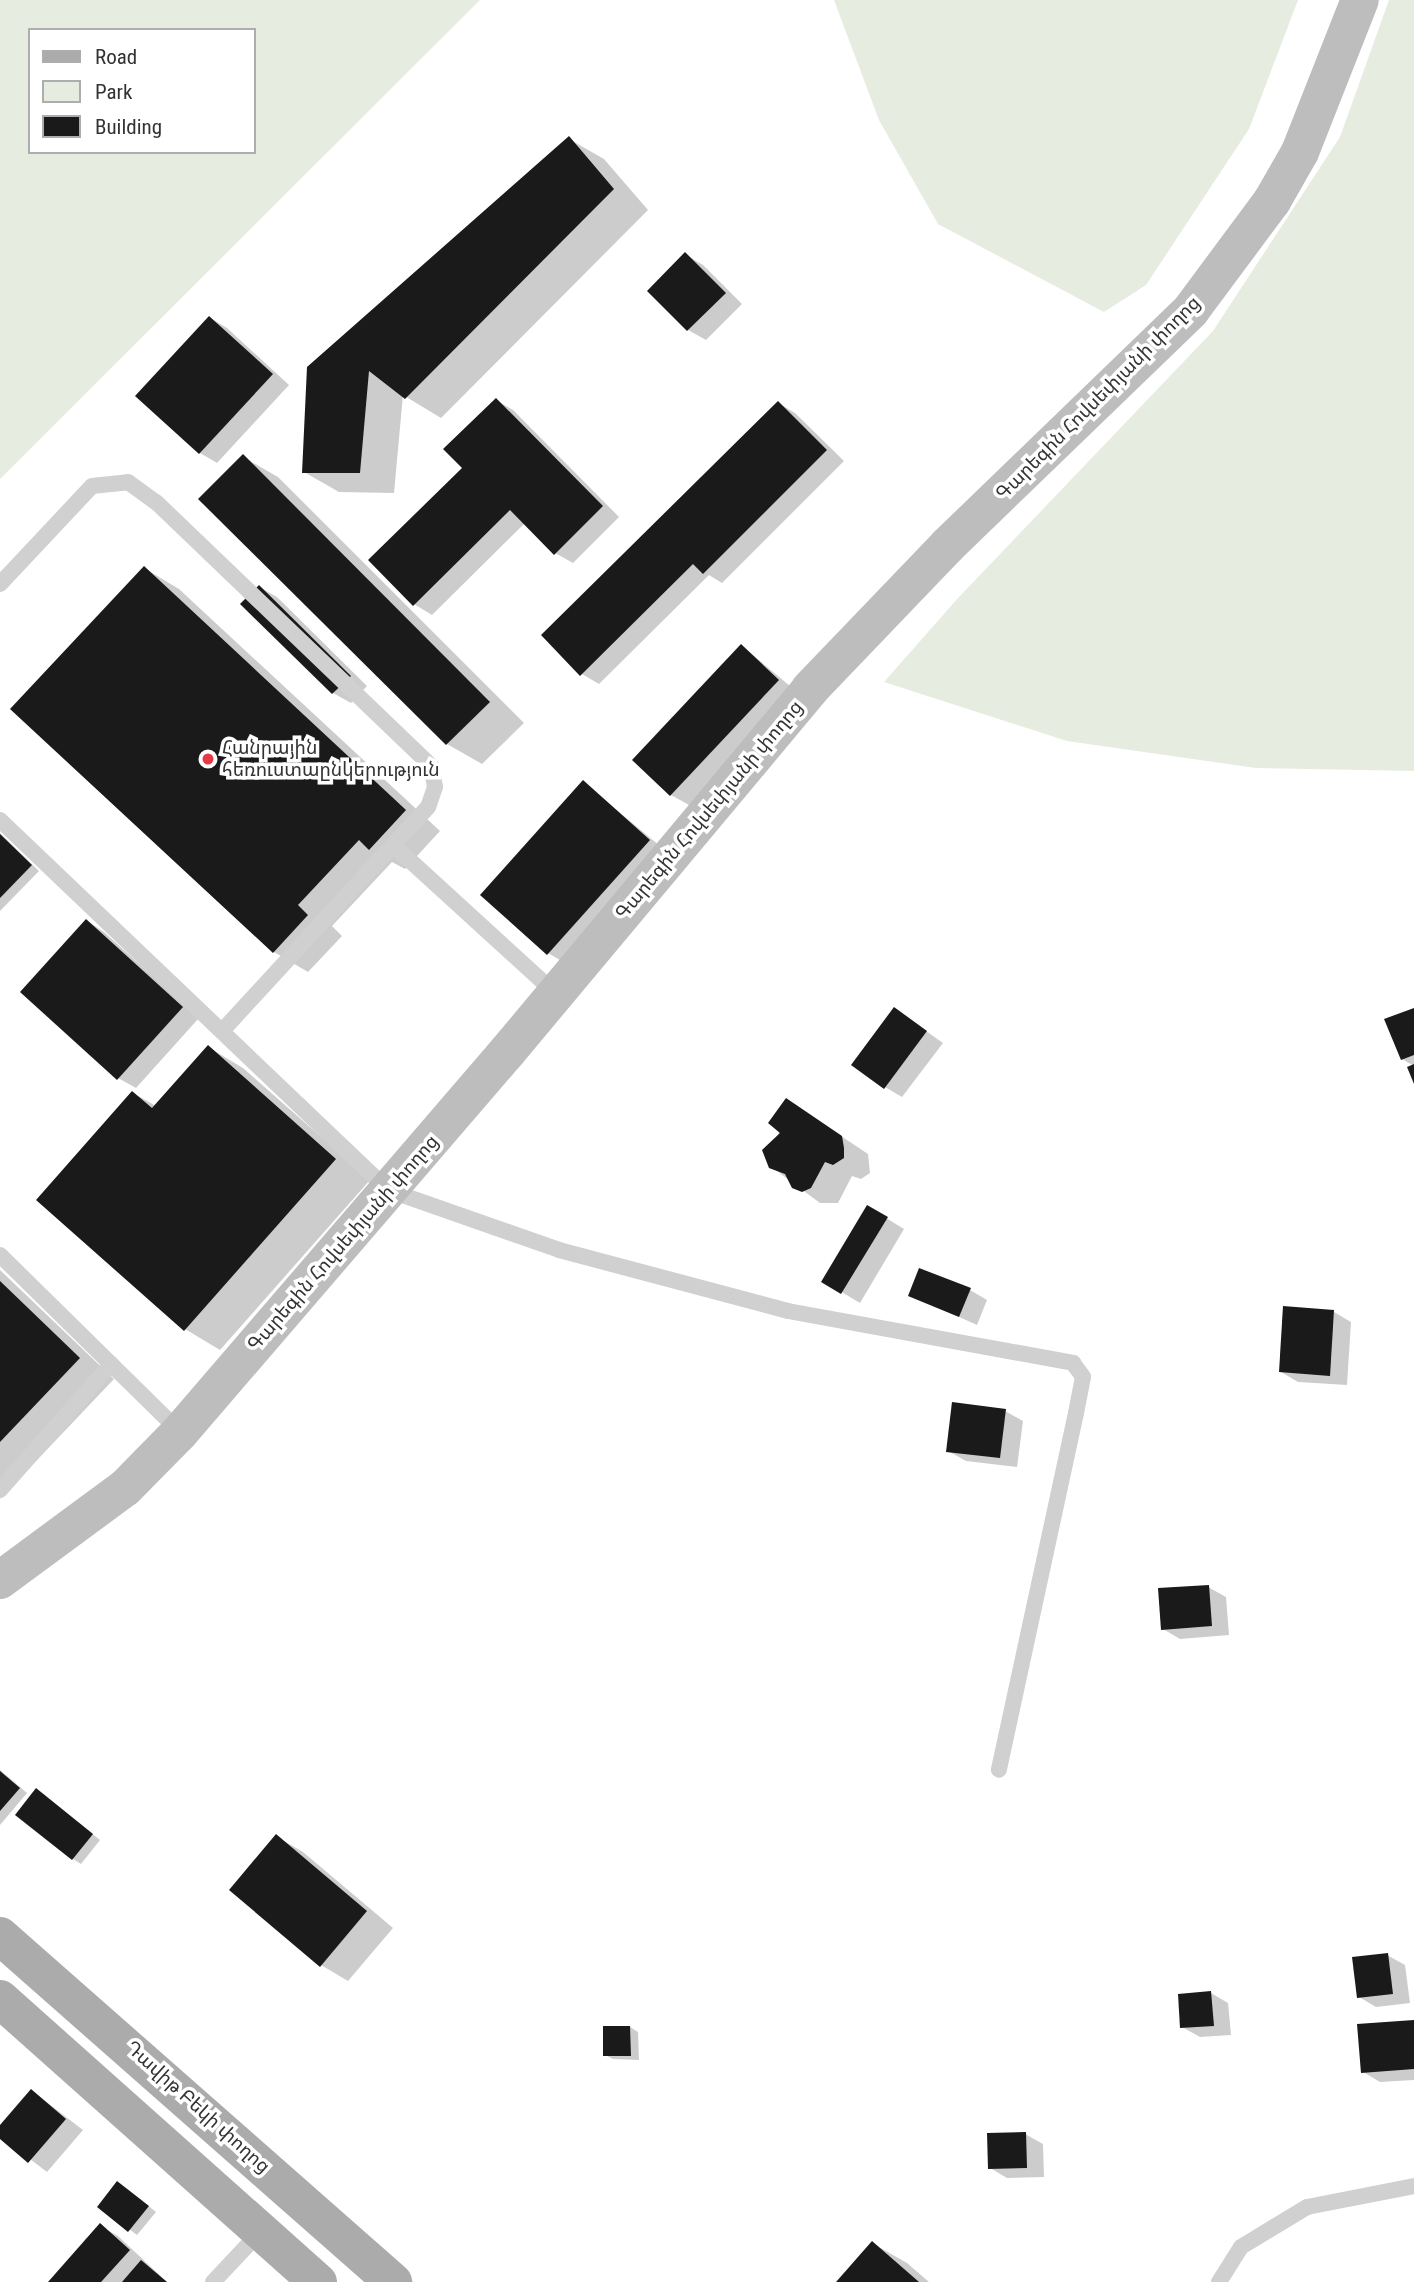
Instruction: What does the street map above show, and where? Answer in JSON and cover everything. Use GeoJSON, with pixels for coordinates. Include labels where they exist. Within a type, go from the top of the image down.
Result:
{"type":"FeatureCollection","features":[{"type":"Feature","properties":{"kind":"main road","name":"Գարեգին Հովսեփյանի փողոց"},"geometry":{"type":"LineString","coordinates":[[0,1580],[125,1489],[180,1432],[556,994],[850,644],[1191,310],[1272,201],[1300,152],[1360,0]]}},
{"type":"Feature","properties":{"kind":"main road","name":"Դավիթ Բեկի փողոց"},"geometry":{"type":"LineString","coordinates":[[0,1936],[393,2282]]}},
{"type":"Feature","properties":{"kind":"main road"},"geometry":{"type":"LineString","coordinates":[[0,1999],[318,2282]]}},
{"type":"Feature","properties":{"kind":"lane"},"geometry":{"type":"LineString","coordinates":[[0,584],[92,486],[128,482],[166,511],[431,766],[435,787],[428,807],[223,1030]]}},
{"type":"Feature","properties":{"kind":"lane"},"geometry":{"type":"LineString","coordinates":[[0,820],[388,1190],[559,1250],[788,1311],[1073,1363],[1083,1377],[1079,1401],[999,1770]]}},
{"type":"Feature","properties":{"kind":"lane"},"geometry":{"type":"LineString","coordinates":[[393,845],[556,994]]}},
{"type":"Feature","properties":{"kind":"lane"},"geometry":{"type":"LineString","coordinates":[[0,1255],[180,1432]]}},
{"type":"Feature","properties":{"kind":"lane"},"geometry":{"type":"LineString","coordinates":[[0,1490],[111,1364]]}},
{"type":"Feature","properties":{"kind":"lane"},"geometry":{"type":"LineString","coordinates":[[1219,2282],[1241,2247],[1307,2207],[1414,2186]]}},
{"type":"Feature","properties":{"kind":"lane"},"geometry":{"type":"LineString","coordinates":[[212,2282],[261,2231]]}},
{"type":"Feature","properties":{"kind":"green space"},"geometry":{"type":"Polygon","coordinates":[[[0,0],[480,0],[0,479],[0,0]]]}},
{"type":"Feature","properties":{"kind":"green space"},"geometry":{"type":"Polygon","coordinates":[[[834,0],[1298,0],[1249,129],[1146,285],[1104,312],[938,224],[879,120],[834,0]]]}},
{"type":"Feature","properties":{"kind":"green space"},"geometry":{"type":"Polygon","coordinates":[[[1389,0],[1414,0],[1414,771],[1256,768],[1067,741],[884,682],[959,597],[1213,331],[1340,137],[1389,0]]]}},
{"type":"Feature","properties":{"kind":"building"},"geometry":{"type":"Polygon","coordinates":[[[569,136],[614,189],[405,399],[369,371],[360,473],[302,473],[307,367],[569,136]]]}},
{"type":"Feature","properties":{"kind":"building"},"geometry":{"type":"Polygon","coordinates":[[[685,252],[726,293],[687,331],[647,291],[685,252]]]}},
{"type":"Feature","properties":{"kind":"building"},"geometry":{"type":"Polygon","coordinates":[[[209,316],[273,374],[199,454],[135,396],[209,316]]]}},
{"type":"Feature","properties":{"kind":"building"},"geometry":{"type":"Polygon","coordinates":[[[496,398],[603,506],[554,555],[510,510],[413,606],[368,560],[462,468],[443,449],[496,398]]]}},
{"type":"Feature","properties":{"kind":"building"},"geometry":{"type":"Polygon","coordinates":[[[778,401],[827,450],[703,574],[693,564],[580,676],[541,635],[778,401]]]}},
{"type":"Feature","properties":{"kind":"building"},"geometry":{"type":"Polygon","coordinates":[[[243,454],[490,702],[446,745],[198,499],[243,454]]]}},
{"type":"Feature","properties":{"kind":"building","name":"Հանրային հեռուստաընկերություն"},"geometry":{"type":"Polygon","coordinates":[[[144,566],[406,810],[369,850],[359,840],[298,905],[308,915],[273,953],[10,709],[144,566]]]}},
{"type":"Feature","properties":{"kind":"building"},"geometry":{"type":"Polygon","coordinates":[[[259,585],[351,676],[332,694],[240,604],[259,585]]]}},
{"type":"Feature","properties":{"kind":"building"},"geometry":{"type":"Polygon","coordinates":[[[741,644],[779,680],[670,796],[632,760],[741,644]]]}},
{"type":"Feature","properties":{"kind":"building"},"geometry":{"type":"Polygon","coordinates":[[[583,780],[650,840],[547,955],[480,895],[583,780]]]}},
{"type":"Feature","properties":{"kind":"building"},"geometry":{"type":"Polygon","coordinates":[[[0,834],[32,865],[0,898],[0,834]]]}},
{"type":"Feature","properties":{"kind":"building"},"geometry":{"type":"Polygon","coordinates":[[[86,919],[183,1007],[117,1080],[20,992],[86,919]]]}},
{"type":"Feature","properties":{"kind":"building"},"geometry":{"type":"Polygon","coordinates":[[[894,1007],[927,1031],[884,1089],[851,1065],[894,1007]]]}},
{"type":"Feature","properties":{"kind":"building"},"geometry":{"type":"Polygon","coordinates":[[[1414,1008],[1414,1055],[1401,1060],[1384,1019],[1414,1008]]]}},
{"type":"Feature","properties":{"kind":"building"},"geometry":{"type":"Polygon","coordinates":[[[208,1045],[336,1159],[184,1331],[36,1200],[132,1091],[152,1108],[208,1045]]]}},
{"type":"Feature","properties":{"kind":"building"},"geometry":{"type":"Polygon","coordinates":[[[1414,1064],[1414,1084],[1407,1067],[1414,1064]]]}},
{"type":"Feature","properties":{"kind":"building"},"geometry":{"type":"Polygon","coordinates":[[[786,1098],[842,1136],[844,1158],[833,1165],[825,1162],[811,1188],[802,1192],[792,1188],[785,1174],[769,1168],[762,1150],[780,1133],[768,1123],[786,1098]]]}},
{"type":"Feature","properties":{"kind":"building"},"geometry":{"type":"Polygon","coordinates":[[[867,1205],[888,1217],[841,1294],[821,1282],[867,1205]]]}},
{"type":"Feature","properties":{"kind":"building"},"geometry":{"type":"Polygon","coordinates":[[[919,1268],[971,1288],[959,1317],[908,1296],[919,1268]]]}},
{"type":"Feature","properties":{"kind":"building"},"geometry":{"type":"Polygon","coordinates":[[[0,1281],[80,1358],[0,1442],[0,1281]]]}},
{"type":"Feature","properties":{"kind":"building"},"geometry":{"type":"Polygon","coordinates":[[[1283,1306],[1334,1310],[1330,1376],[1279,1372],[1283,1306]]]}},
{"type":"Feature","properties":{"kind":"building"},"geometry":{"type":"Polygon","coordinates":[[[952,1402],[1006,1409],[1000,1458],[946,1452],[952,1402]]]}},
{"type":"Feature","properties":{"kind":"building"},"geometry":{"type":"Polygon","coordinates":[[[1209,1585],[1212,1626],[1161,1630],[1158,1588],[1209,1585]]]}},
{"type":"Feature","properties":{"kind":"building"},"geometry":{"type":"Polygon","coordinates":[[[0,1771],[20,1788],[0,1811],[0,1771]]]}},
{"type":"Feature","properties":{"kind":"building"},"geometry":{"type":"Polygon","coordinates":[[[36,1788],[93,1834],[72,1860],[15,1815],[36,1788]]]}},
{"type":"Feature","properties":{"kind":"building"},"geometry":{"type":"Polygon","coordinates":[[[276,1834],[367,1911],[320,1967],[229,1890],[276,1834]]]}},
{"type":"Feature","properties":{"kind":"building"},"geometry":{"type":"Polygon","coordinates":[[[1388,1953],[1393,1994],[1357,1998],[1352,1957],[1388,1953]]]}},
{"type":"Feature","properties":{"kind":"building"},"geometry":{"type":"Polygon","coordinates":[[[1211,1991],[1214,2026],[1180,2028],[1178,1994],[1211,1991]]]}},
{"type":"Feature","properties":{"kind":"building"},"geometry":{"type":"Polygon","coordinates":[[[1414,2020],[1414,2069],[1361,2073],[1357,2024],[1414,2020]]]}},
{"type":"Feature","properties":{"kind":"building"},"geometry":{"type":"Polygon","coordinates":[[[603,2026],[630,2026],[631,2056],[603,2056],[603,2026]]]}},
{"type":"Feature","properties":{"kind":"building"},"geometry":{"type":"Polygon","coordinates":[[[31,2089],[66,2119],[28,2163],[0,2139],[0,2125],[31,2089]]]}},
{"type":"Feature","properties":{"kind":"building"},"geometry":{"type":"Polygon","coordinates":[[[1026,2132],[1027,2168],[988,2169],[987,2133],[1026,2132]]]}},
{"type":"Feature","properties":{"kind":"building"},"geometry":{"type":"Polygon","coordinates":[[[117,2181],[149,2206],[128,2232],[97,2207],[117,2181]]]}},
{"type":"Feature","properties":{"kind":"building"},"geometry":{"type":"Polygon","coordinates":[[[100,2223],[130,2250],[101,2282],[48,2282],[100,2223]]]}},
{"type":"Feature","properties":{"kind":"building"},"geometry":{"type":"Polygon","coordinates":[[[872,2241],[919,2282],[836,2282],[872,2241]]]}},
{"type":"Feature","properties":{"kind":"building"},"geometry":{"type":"Polygon","coordinates":[[[141,2260],[167,2282],[122,2282],[141,2260]]]}},
{"type":"Feature","properties":{"kind":"place","name":"Հանրային հեռուստաընկերություն"},"geometry":{"type":"Point","coordinates":[208,759]}}]}
